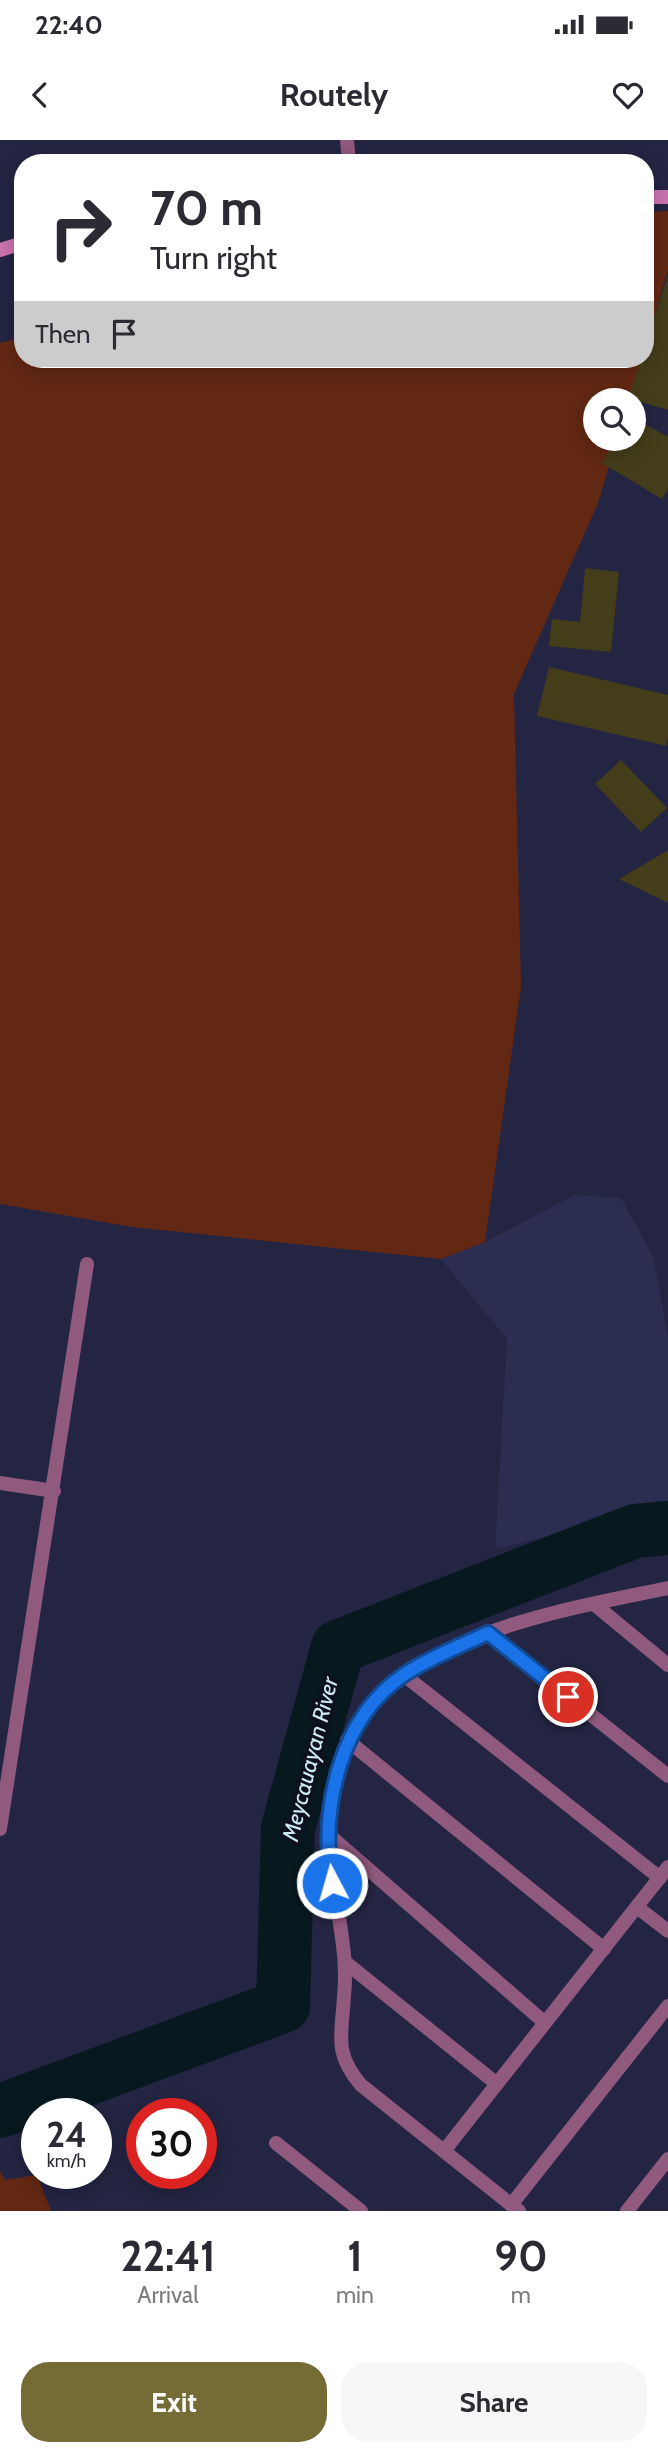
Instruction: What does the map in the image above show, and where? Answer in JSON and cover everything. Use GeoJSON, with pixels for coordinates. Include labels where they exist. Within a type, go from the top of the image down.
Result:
{"type":"FeatureCollection","features":[{"type":"Feature","properties":{"kind":"street"},"geometry":{"type":"LineString","coordinates":[[0,1829],[88,1264]]}},
{"type":"Feature","properties":{"kind":"street"},"geometry":{"type":"LineString","coordinates":[[0,1483],[54,1491]]}},
{"type":"Feature","properties":{"kind":"street"},"geometry":{"type":"LineString","coordinates":[[668,1588],[594,1604],[488,1633],[404,1675],[372,1704],[347,1741],[332,1803],[328,1835],[330,1866],[345,1962],[340,2032],[341,2051],[348,2070],[361,2085],[515,2208],[668,2006]]}},
{"type":"Feature","properties":{"kind":"street"},"geometry":{"type":"LineString","coordinates":[[594,1604],[668,1665]]}},
{"type":"Feature","properties":{"kind":"street"},"geometry":{"type":"LineString","coordinates":[[488,1633],[668,1776]]}},
{"type":"Feature","properties":{"kind":"street"},"geometry":{"type":"LineString","coordinates":[[404,1675],[664,1873],[444,2151]]}},
{"type":"Feature","properties":{"kind":"street"},"geometry":{"type":"LineString","coordinates":[[347,1741],[604,1949]]}},
{"type":"Feature","properties":{"kind":"street"},"geometry":{"type":"LineString","coordinates":[[328,1835],[545,2023]]}},
{"type":"Feature","properties":{"kind":"street"},"geometry":{"type":"LineString","coordinates":[[637,1906],[668,1931]]}},
{"type":"Feature","properties":{"kind":"street"},"geometry":{"type":"LineString","coordinates":[[345,1962],[497,2084]]}},
{"type":"Feature","properties":{"kind":"street"},"geometry":{"type":"LineString","coordinates":[[276,2143],[361,2211]]}},
{"type":"Feature","properties":{"kind":"street"},"geometry":{"type":"LineString","coordinates":[[627,2211],[668,2159]]}},
{"type":"Feature","properties":{"kind":"shaded area"},"geometry":{"type":"Polygon","coordinates":[[[668,211],[668,270],[654,318],[654,212],[668,211]]]}},
{"type":"Feature","properties":{"kind":"shaded area"},"geometry":{"type":"Polygon","coordinates":[[[14,339],[14,368],[639,368],[633,388],[583,388],[583,451],[613,451],[598,503],[514,694],[521,987],[485,1242],[441,1259],[132,1227],[0,1204],[0,343],[14,339]]]}},
{"type":"Feature","properties":{"kind":"shaded area"},"geometry":{"type":"Polygon","coordinates":[[[575,1195],[621,1198],[653,1256],[668,1337],[668,1507],[495,1549],[507,1339],[441,1259],[485,1242],[575,1195]]]}},
{"type":"Feature","properties":{"kind":"shaded area"},"geometry":{"type":"Polygon","coordinates":[[[0,2171],[5,2180],[21,2178],[21,2189],[42,2189],[51,2211],[0,2211],[0,2171]]]}},
{"type":"Feature","properties":{"kind":"building"},"geometry":{"type":"Polygon","coordinates":[[[668,275],[668,410],[646,403],[646,388],[631,388],[638,368],[654,368],[654,318],[668,275]]]}},
{"type":"Feature","properties":{"kind":"building"},"geometry":{"type":"Polygon","coordinates":[[[646,425],[668,437],[668,489],[662,499],[602,463],[608,451],[646,451],[646,425]]]}},
{"type":"Feature","properties":{"kind":"building"},"geometry":{"type":"Polygon","coordinates":[[[585,568],[619,572],[611,652],[549,646],[552,619],[580,622],[585,568]]]}},
{"type":"Feature","properties":{"kind":"building"},"geometry":{"type":"Polygon","coordinates":[[[549,667],[668,695],[666,746],[537,716],[549,667]]]}},
{"type":"Feature","properties":{"kind":"building"},"geometry":{"type":"Polygon","coordinates":[[[621,760],[667,808],[641,832],[595,784],[621,760]]]}},
{"type":"Feature","properties":{"kind":"building"},"geometry":{"type":"Polygon","coordinates":[[[668,850],[668,903],[619,879],[668,850]]]}},
{"type":"Feature","properties":{"kind":"waterway","name":"Meycauayan River"},"geometry":{"type":"LineString","coordinates":[[0,2111],[283,2006],[288,1828],[338,1647],[635,1531],[668,1528]]}},
{"type":"Feature","properties":{"kind":"route"},"geometry":{"type":"LineString","coordinates":[[332,1883],[328,1835],[332,1803],[347,1741],[372,1704],[404,1675],[488,1633],[568,1697]]}}]}
